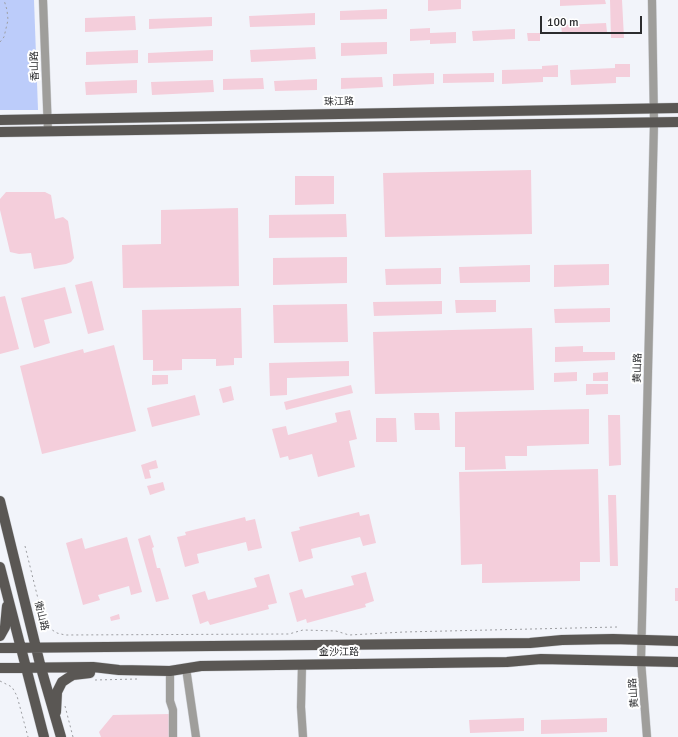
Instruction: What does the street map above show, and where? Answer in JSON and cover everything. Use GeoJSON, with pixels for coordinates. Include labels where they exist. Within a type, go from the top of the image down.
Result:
{"type":"FeatureCollection","features":[{"type":"Feature","properties":{"kind":"main road","name":"珠江路"},"geometry":{"type":"LineString","coordinates":[[0,120],[678,108]]}},
{"type":"Feature","properties":{"kind":"main road"},"geometry":{"type":"LineString","coordinates":[[0,132],[678,122]]}},
{"type":"Feature","properties":{"kind":"main road","name":"衡山路"},"geometry":{"type":"LineString","coordinates":[[0,501],[41,668],[61,737]]}},
{"type":"Feature","properties":{"kind":"main road"},"geometry":{"type":"LineString","coordinates":[[0,567],[44,737]]}},
{"type":"Feature","properties":{"kind":"main road"},"geometry":{"type":"LineString","coordinates":[[0,636],[6,622],[8,596]]}},
{"type":"Feature","properties":{"kind":"main road","name":"金沙江路"},"geometry":{"type":"LineString","coordinates":[[0,648],[499,644],[562,640],[642,640],[678,642]]}},
{"type":"Feature","properties":{"kind":"main road","name":"金沙江路"},"geometry":{"type":"LineString","coordinates":[[0,668],[93,667],[119,670],[170,671],[201,666],[507,662],[540,659],[678,662]]}},
{"type":"Feature","properties":{"kind":"main road"},"geometry":{"type":"LineString","coordinates":[[56,718],[58,692],[63,681],[81,674],[119,670]]}},
{"type":"Feature","properties":{"kind":"street","name":"香山路"},"geometry":{"type":"LineString","coordinates":[[43,0],[48,131]]}},
{"type":"Feature","properties":{"kind":"street","name":"黄山路"},"geometry":{"type":"LineString","coordinates":[[647,737],[641,661],[654,123],[652,0]]}},
{"type":"Feature","properties":{"kind":"street"},"geometry":{"type":"LineString","coordinates":[[302,665],[301,707],[303,737]]}},
{"type":"Feature","properties":{"kind":"street"},"geometry":{"type":"LineString","coordinates":[[186,668],[196,737]]}},
{"type":"Feature","properties":{"kind":"street"},"geometry":{"type":"LineString","coordinates":[[170,671],[170,701],[173,710],[173,737]]}},
{"type":"Feature","properties":{"kind":"path"},"geometry":{"type":"LineString","coordinates":[[0,42],[4,37],[8,20],[4,0]]}},
{"type":"Feature","properties":{"kind":"path"},"geometry":{"type":"LineString","coordinates":[[25,546],[45,623],[49,628],[57,633],[65,635],[289,634],[303,630],[336,631],[349,635],[404,632],[617,627]]}},
{"type":"Feature","properties":{"kind":"path"},"geometry":{"type":"LineString","coordinates":[[0,681],[12,687],[17,696],[28,737]]}},
{"type":"Feature","properties":{"kind":"shaded area"},"geometry":{"type":"Polygon","coordinates":[[[0,0],[34,0],[38,110],[0,110],[0,0]]]}},
{"type":"Feature","properties":{"kind":"building"},"geometry":{"type":"Polygon","coordinates":[[[428,0],[461,0],[461,9],[428,11],[428,0]]]}},
{"type":"Feature","properties":{"kind":"building"},"geometry":{"type":"Polygon","coordinates":[[[560,0],[605,0],[606,4],[560,6],[560,0]]]}},
{"type":"Feature","properties":{"kind":"building"},"geometry":{"type":"Polygon","coordinates":[[[610,0],[622,0],[624,38],[611,38],[610,0]]]}},
{"type":"Feature","properties":{"kind":"building"},"geometry":{"type":"Polygon","coordinates":[[[387,9],[387,19],[340,20],[340,11],[387,9]]]}},
{"type":"Feature","properties":{"kind":"building"},"geometry":{"type":"Polygon","coordinates":[[[315,13],[315,25],[250,27],[249,16],[315,13]]]}},
{"type":"Feature","properties":{"kind":"building"},"geometry":{"type":"Polygon","coordinates":[[[135,16],[136,30],[85,32],[85,18],[135,16]]]}},
{"type":"Feature","properties":{"kind":"building"},"geometry":{"type":"Polygon","coordinates":[[[212,17],[212,26],[149,29],[149,19],[212,17]]]}},
{"type":"Feature","properties":{"kind":"building"},"geometry":{"type":"Polygon","coordinates":[[[606,23],[607,32],[562,34],[561,25],[606,23]]]}},
{"type":"Feature","properties":{"kind":"building"},"geometry":{"type":"Polygon","coordinates":[[[430,28],[430,33],[456,32],[456,43],[430,44],[430,40],[410,41],[410,29],[430,28]]]}},
{"type":"Feature","properties":{"kind":"building"},"geometry":{"type":"Polygon","coordinates":[[[515,29],[515,39],[473,41],[472,31],[515,29]]]}},
{"type":"Feature","properties":{"kind":"building"},"geometry":{"type":"Polygon","coordinates":[[[527,33],[540,33],[540,41],[528,41],[527,33]]]}},
{"type":"Feature","properties":{"kind":"building"},"geometry":{"type":"Polygon","coordinates":[[[387,42],[387,54],[341,56],[341,43],[387,42]]]}},
{"type":"Feature","properties":{"kind":"building"},"geometry":{"type":"Polygon","coordinates":[[[315,47],[316,59],[251,62],[250,50],[315,47]]]}},
{"type":"Feature","properties":{"kind":"building"},"geometry":{"type":"Polygon","coordinates":[[[138,50],[138,63],[86,65],[86,52],[138,50]]]}},
{"type":"Feature","properties":{"kind":"building"},"geometry":{"type":"Polygon","coordinates":[[[213,50],[213,61],[148,63],[148,53],[213,50]]]}},
{"type":"Feature","properties":{"kind":"building"},"geometry":{"type":"Polygon","coordinates":[[[615,64],[630,64],[630,77],[616,77],[616,83],[571,85],[570,70],[615,68],[615,64]]]}},
{"type":"Feature","properties":{"kind":"building"},"geometry":{"type":"Polygon","coordinates":[[[558,65],[558,77],[543,77],[543,82],[502,84],[502,70],[542,69],[542,66],[558,65]]]}},
{"type":"Feature","properties":{"kind":"building"},"geometry":{"type":"Polygon","coordinates":[[[434,73],[434,84],[393,86],[393,74],[434,73]]]}},
{"type":"Feature","properties":{"kind":"building"},"geometry":{"type":"Polygon","coordinates":[[[494,73],[494,82],[443,83],[443,74],[494,73]]]}},
{"type":"Feature","properties":{"kind":"building"},"geometry":{"type":"Polygon","coordinates":[[[382,77],[383,87],[341,89],[341,78],[382,77]]]}},
{"type":"Feature","properties":{"kind":"building"},"geometry":{"type":"Polygon","coordinates":[[[263,78],[264,89],[223,90],[223,79],[263,78]]]}},
{"type":"Feature","properties":{"kind":"building"},"geometry":{"type":"Polygon","coordinates":[[[317,79],[317,90],[275,91],[274,81],[317,79]]]}},
{"type":"Feature","properties":{"kind":"building"},"geometry":{"type":"Polygon","coordinates":[[[137,80],[137,93],[86,95],[85,82],[137,80]]]}},
{"type":"Feature","properties":{"kind":"building"},"geometry":{"type":"Polygon","coordinates":[[[213,80],[214,92],[152,95],[151,82],[213,80]]]}},
{"type":"Feature","properties":{"kind":"building"},"geometry":{"type":"Polygon","coordinates":[[[531,170],[532,234],[385,237],[383,173],[531,170]]]}},
{"type":"Feature","properties":{"kind":"building"},"geometry":{"type":"Polygon","coordinates":[[[295,176],[334,176],[334,204],[295,205],[295,176]]]}},
{"type":"Feature","properties":{"kind":"building"},"geometry":{"type":"Polygon","coordinates":[[[6,192],[45,192],[51,195],[55,219],[63,217],[68,221],[74,258],[71,262],[34,269],[31,253],[19,254],[10,252],[0,210],[0,199],[6,192]]]}},
{"type":"Feature","properties":{"kind":"building"},"geometry":{"type":"Polygon","coordinates":[[[238,208],[239,286],[123,288],[122,245],[161,244],[161,210],[238,208]]]}},
{"type":"Feature","properties":{"kind":"building"},"geometry":{"type":"Polygon","coordinates":[[[346,214],[347,237],[269,238],[269,215],[346,214]]]}},
{"type":"Feature","properties":{"kind":"building"},"geometry":{"type":"Polygon","coordinates":[[[347,257],[347,283],[273,285],[273,258],[347,257]]]}},
{"type":"Feature","properties":{"kind":"building"},"geometry":{"type":"Polygon","coordinates":[[[609,264],[609,285],[554,287],[554,265],[609,264]]]}},
{"type":"Feature","properties":{"kind":"building"},"geometry":{"type":"Polygon","coordinates":[[[530,265],[530,282],[460,283],[459,267],[530,265]]]}},
{"type":"Feature","properties":{"kind":"building"},"geometry":{"type":"Polygon","coordinates":[[[441,268],[441,284],[386,285],[385,269],[441,268]]]}},
{"type":"Feature","properties":{"kind":"building"},"geometry":{"type":"Polygon","coordinates":[[[92,281],[104,330],[88,334],[75,285],[92,281]]]}},
{"type":"Feature","properties":{"kind":"building"},"geometry":{"type":"Polygon","coordinates":[[[65,287],[72,313],[44,320],[50,343],[34,348],[21,298],[65,287]]]}},
{"type":"Feature","properties":{"kind":"building"},"geometry":{"type":"Polygon","coordinates":[[[5,296],[19,349],[0,354],[0,297],[5,296]]]}},
{"type":"Feature","properties":{"kind":"building"},"geometry":{"type":"Polygon","coordinates":[[[455,300],[496,300],[496,312],[456,313],[455,300]]]}},
{"type":"Feature","properties":{"kind":"building"},"geometry":{"type":"Polygon","coordinates":[[[442,301],[442,314],[374,316],[373,302],[442,301]]]}},
{"type":"Feature","properties":{"kind":"building"},"geometry":{"type":"Polygon","coordinates":[[[347,304],[348,342],[274,343],[273,305],[347,304]]]}},
{"type":"Feature","properties":{"kind":"building"},"geometry":{"type":"Polygon","coordinates":[[[241,308],[242,358],[234,358],[234,365],[216,366],[216,359],[182,359],[182,370],[153,371],[153,360],[143,360],[142,310],[241,308]]]}},
{"type":"Feature","properties":{"kind":"building"},"geometry":{"type":"Polygon","coordinates":[[[610,308],[610,322],[555,323],[554,309],[610,308]]]}},
{"type":"Feature","properties":{"kind":"building"},"geometry":{"type":"Polygon","coordinates":[[[532,328],[534,390],[375,394],[373,332],[532,328]]]}},
{"type":"Feature","properties":{"kind":"building"},"geometry":{"type":"Polygon","coordinates":[[[114,345],[136,431],[42,454],[20,366],[83,349],[84,353],[114,345]]]}},
{"type":"Feature","properties":{"kind":"building"},"geometry":{"type":"Polygon","coordinates":[[[583,346],[583,352],[615,352],[615,360],[555,362],[555,347],[583,346]]]}},
{"type":"Feature","properties":{"kind":"building"},"geometry":{"type":"Polygon","coordinates":[[[349,361],[349,376],[287,378],[287,395],[270,396],[269,363],[349,361]]]}},
{"type":"Feature","properties":{"kind":"building"},"geometry":{"type":"Polygon","coordinates":[[[577,372],[577,381],[554,382],[554,373],[577,372]]]}},
{"type":"Feature","properties":{"kind":"building"},"geometry":{"type":"Polygon","coordinates":[[[608,372],[608,381],[593,381],[593,373],[608,372]]]}},
{"type":"Feature","properties":{"kind":"building"},"geometry":{"type":"Polygon","coordinates":[[[152,375],[168,375],[168,384],[152,385],[152,375]]]}},
{"type":"Feature","properties":{"kind":"building"},"geometry":{"type":"Polygon","coordinates":[[[586,384],[608,384],[608,394],[586,395],[586,384]]]}},
{"type":"Feature","properties":{"kind":"building"},"geometry":{"type":"Polygon","coordinates":[[[351,385],[353,393],[286,410],[284,402],[351,385]]]}},
{"type":"Feature","properties":{"kind":"building"},"geometry":{"type":"Polygon","coordinates":[[[231,386],[234,400],[223,403],[219,389],[231,386]]]}},
{"type":"Feature","properties":{"kind":"building"},"geometry":{"type":"Polygon","coordinates":[[[195,395],[200,415],[152,427],[147,408],[195,395]]]}},
{"type":"Feature","properties":{"kind":"building"},"geometry":{"type":"Polygon","coordinates":[[[589,409],[589,444],[527,446],[527,456],[505,456],[506,469],[465,470],[465,447],[455,447],[455,412],[589,409]]]}},
{"type":"Feature","properties":{"kind":"building"},"geometry":{"type":"Polygon","coordinates":[[[350,410],[357,439],[349,441],[355,467],[318,477],[312,454],[289,460],[288,456],[280,458],[272,429],[286,426],[288,435],[337,422],[335,413],[350,410]]]}},
{"type":"Feature","properties":{"kind":"building"},"geometry":{"type":"Polygon","coordinates":[[[414,413],[439,413],[440,430],[415,430],[414,413]]]}},
{"type":"Feature","properties":{"kind":"building"},"geometry":{"type":"Polygon","coordinates":[[[608,415],[620,415],[621,465],[609,466],[608,415]]]}},
{"type":"Feature","properties":{"kind":"building"},"geometry":{"type":"Polygon","coordinates":[[[376,418],[396,418],[397,442],[376,442],[376,418]]]}},
{"type":"Feature","properties":{"kind":"building"},"geometry":{"type":"Polygon","coordinates":[[[156,460],[158,468],[149,470],[151,478],[145,479],[141,465],[156,460]]]}},
{"type":"Feature","properties":{"kind":"building"},"geometry":{"type":"Polygon","coordinates":[[[598,469],[600,562],[580,562],[580,581],[482,583],[482,564],[461,565],[459,472],[598,469]]]}},
{"type":"Feature","properties":{"kind":"building"},"geometry":{"type":"Polygon","coordinates":[[[163,482],[165,490],[150,495],[147,486],[163,482]]]}},
{"type":"Feature","properties":{"kind":"building"},"geometry":{"type":"Polygon","coordinates":[[[608,495],[616,495],[618,566],[610,566],[608,495]]]}},
{"type":"Feature","properties":{"kind":"building"},"geometry":{"type":"Polygon","coordinates":[[[359,512],[360,516],[369,514],[376,543],[363,546],[360,537],[311,549],[313,558],[299,562],[291,532],[300,530],[299,527],[359,512]]]}},
{"type":"Feature","properties":{"kind":"building"},"geometry":{"type":"Polygon","coordinates":[[[245,517],[246,521],[255,519],[262,548],[248,551],[246,542],[197,554],[199,563],[185,567],[177,537],[186,535],[185,532],[245,517]]]}},
{"type":"Feature","properties":{"kind":"building"},"geometry":{"type":"Polygon","coordinates":[[[150,535],[154,547],[152,548],[157,568],[160,568],[169,599],[156,602],[138,539],[150,535]]]}},
{"type":"Feature","properties":{"kind":"building"},"geometry":{"type":"Polygon","coordinates":[[[127,537],[142,592],[131,595],[129,586],[98,595],[100,600],[83,605],[66,543],[82,538],[85,549],[127,537]]]}},
{"type":"Feature","properties":{"kind":"building"},"geometry":{"type":"Polygon","coordinates":[[[366,572],[374,601],[365,604],[366,607],[307,623],[306,619],[297,622],[289,593],[302,589],[305,598],[354,585],[351,576],[366,572]]]}},
{"type":"Feature","properties":{"kind":"building"},"geometry":{"type":"Polygon","coordinates":[[[269,574],[277,603],[268,605],[269,609],[210,625],[208,621],[200,624],[192,595],[205,591],[208,600],[257,587],[254,578],[269,574]]]}},
{"type":"Feature","properties":{"kind":"building"},"geometry":{"type":"Polygon","coordinates":[[[675,588],[678,588],[678,601],[675,601],[675,588]]]}},
{"type":"Feature","properties":{"kind":"building"},"geometry":{"type":"Polygon","coordinates":[[[119,614],[120,619],[111,621],[110,617],[119,614]]]}},
{"type":"Feature","properties":{"kind":"building"},"geometry":{"type":"Polygon","coordinates":[[[170,714],[169,737],[101,737],[99,732],[113,715],[170,714]]]}},
{"type":"Feature","properties":{"kind":"building"},"geometry":{"type":"Polygon","coordinates":[[[524,718],[524,731],[470,733],[469,720],[524,718]]]}},
{"type":"Feature","properties":{"kind":"building"},"geometry":{"type":"Polygon","coordinates":[[[607,718],[607,732],[541,734],[541,720],[607,718]]]}}]}
